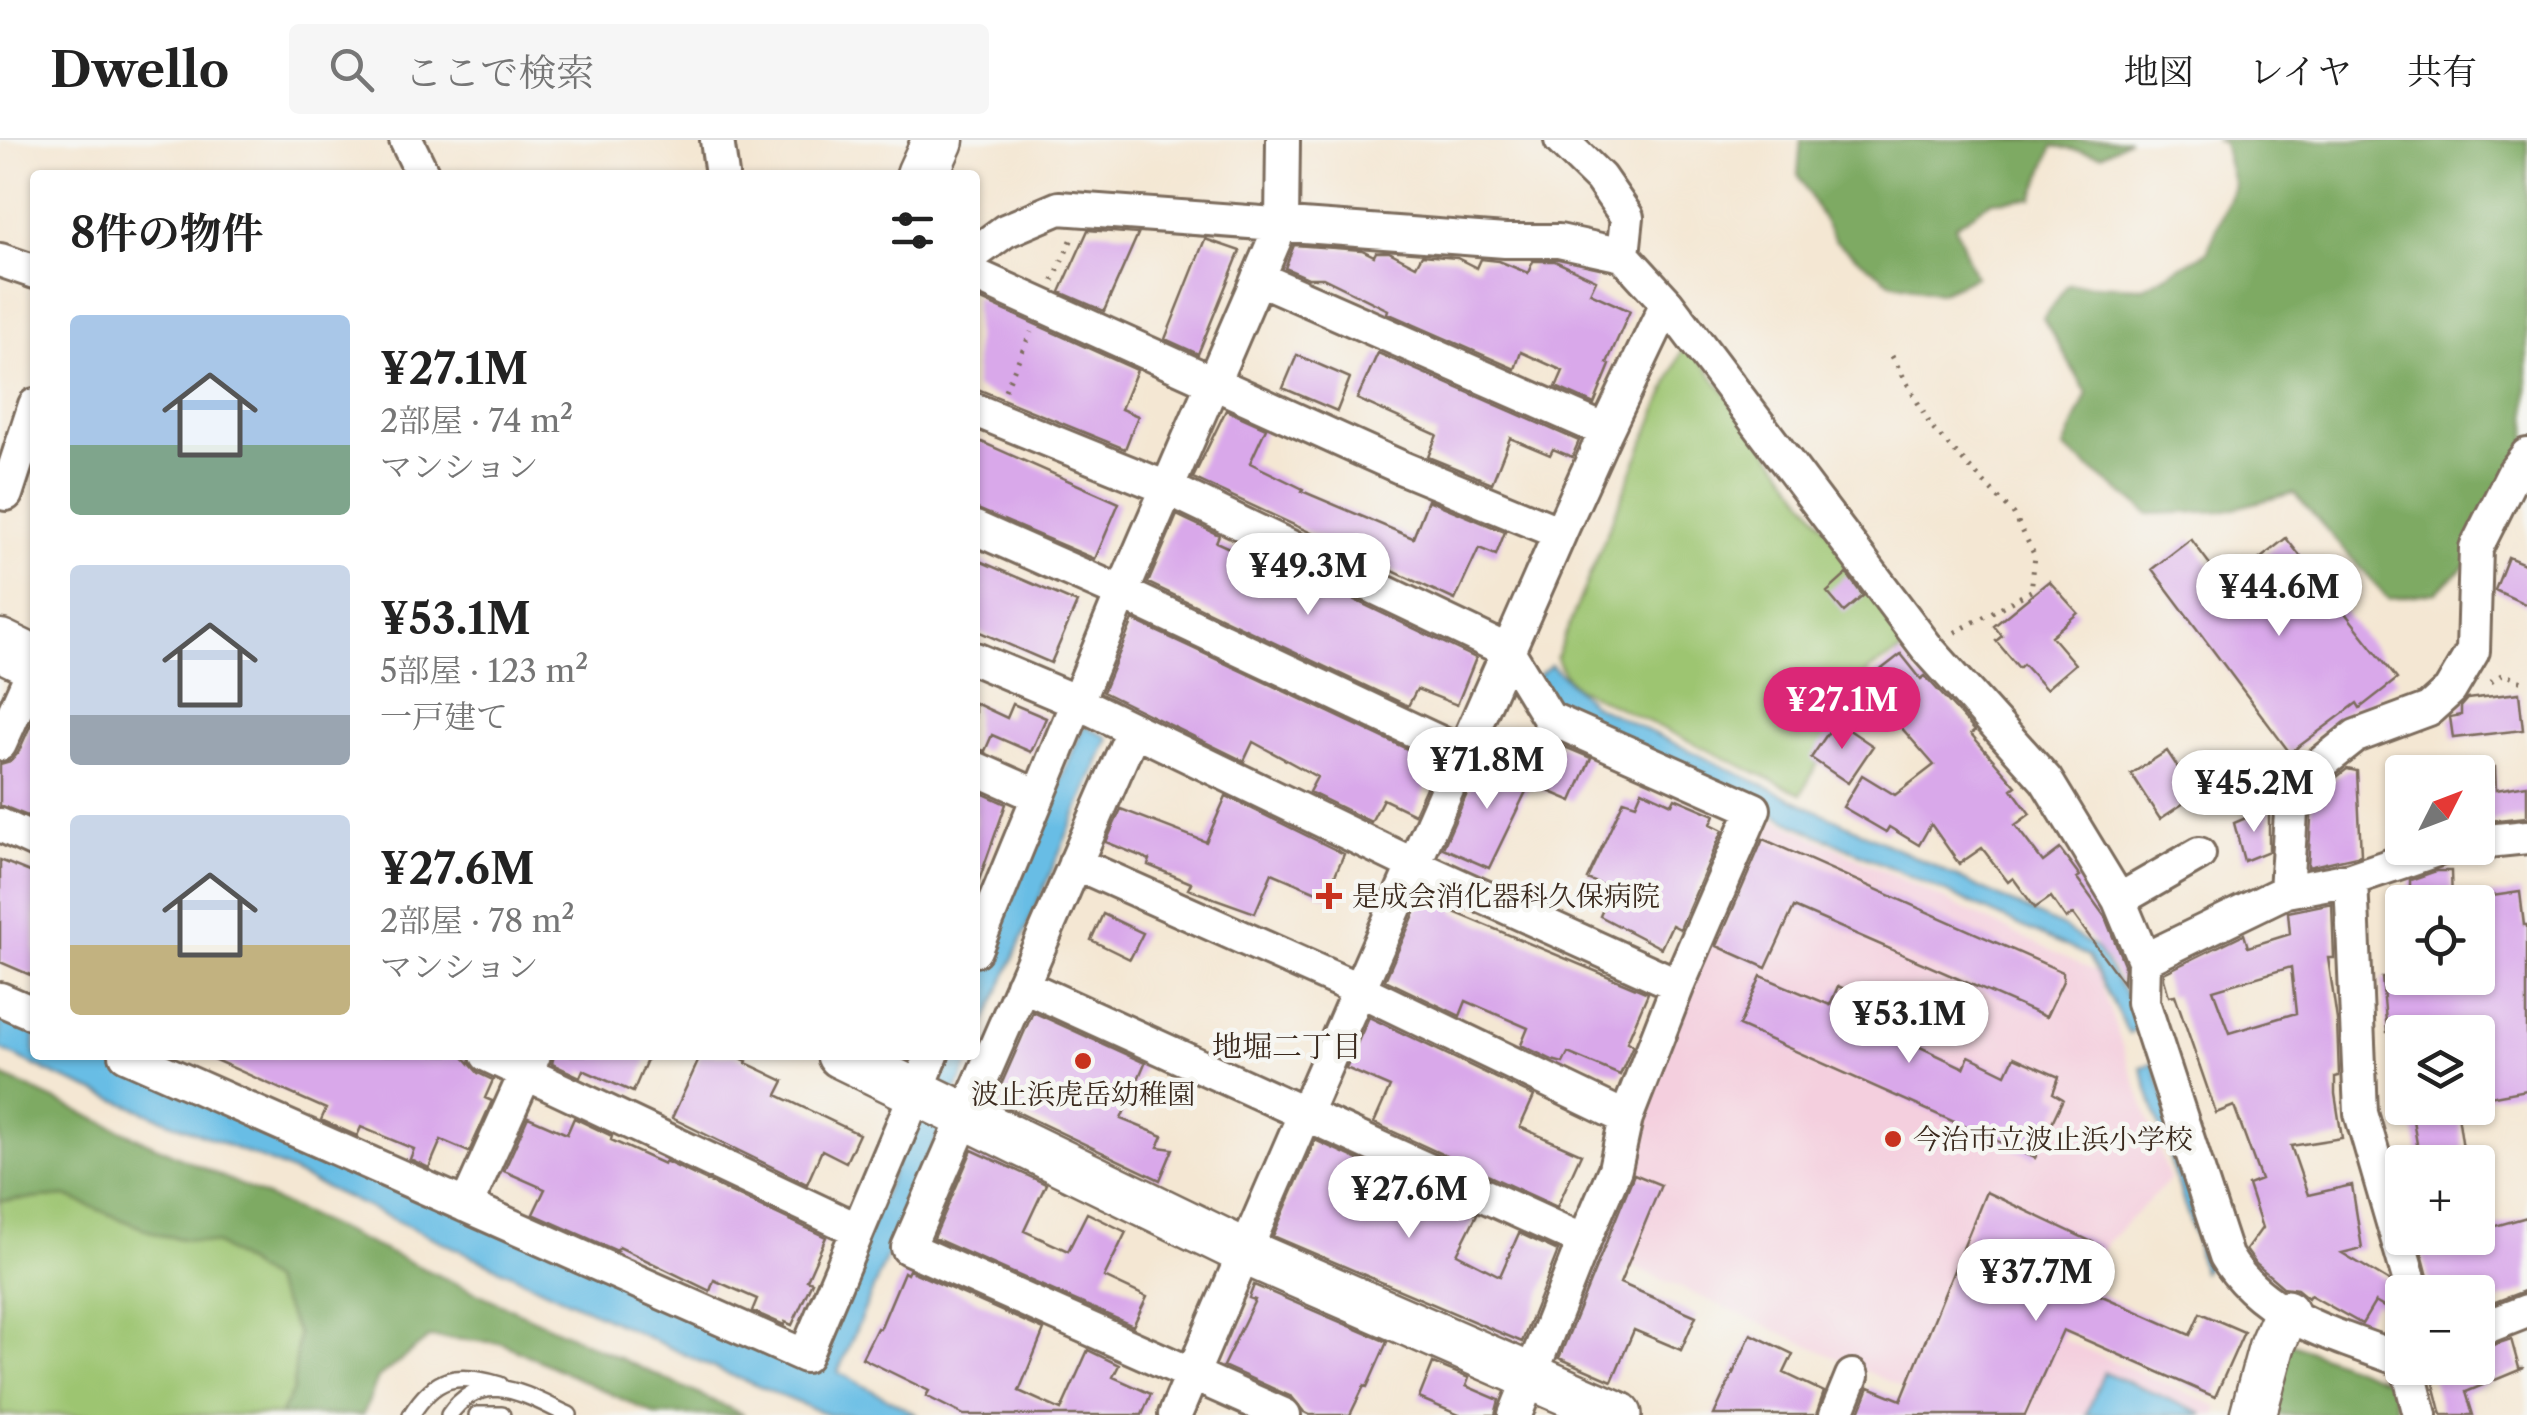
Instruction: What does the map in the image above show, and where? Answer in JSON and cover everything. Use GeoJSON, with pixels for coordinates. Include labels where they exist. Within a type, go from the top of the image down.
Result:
{"type":"FeatureCollection","features":[{"type":"Feature","properties":{"kind":"main road"},"geometry":{"type":"LineString","coordinates":[[924,170],[938,140]]}},
{"type":"Feature","properties":{"kind":"main road"},"geometry":{"type":"LineString","coordinates":[[0,645],[30,661]]}},
{"type":"Feature","properties":{"kind":"street"},"geometry":{"type":"LineString","coordinates":[[406,140],[421,170]]}},
{"type":"Feature","properties":{"kind":"street"},"geometry":{"type":"LineString","coordinates":[[717,140],[721,170]]}},
{"type":"Feature","properties":{"kind":"street"},"geometry":{"type":"LineString","coordinates":[[980,933],[1282,224],[1284,140]]}},
{"type":"Feature","properties":{"kind":"street"},"geometry":{"type":"LineString","coordinates":[[1561,140],[1600,178],[1627,218],[1623,256]]}},
{"type":"Feature","properties":{"kind":"street"},"geometry":{"type":"LineString","coordinates":[[980,249],[1005,231],[1060,208],[1506,241],[1559,241],[1623,256],[1667,302],[1928,650],[2046,780],[2120,900],[2144,960],[2144,1002],[2226,1256],[2236,1273],[2262,1298],[2286,1313],[2385,1353]]}},
{"type":"Feature","properties":{"kind":"street"},"geometry":{"type":"LineString","coordinates":[[0,260],[30,270]]}},
{"type":"Feature","properties":{"kind":"street"},"geometry":{"type":"LineString","coordinates":[[980,276],[1400,467],[1560,533]]}},
{"type":"Feature","properties":{"kind":"street"},"geometry":{"type":"LineString","coordinates":[[1258,278],[1606,431]]}},
{"type":"Feature","properties":{"kind":"street"},"geometry":{"type":"LineString","coordinates":[[1175,1415],[1560,533],[1667,302]]}},
{"type":"Feature","properties":{"kind":"street"},"geometry":{"type":"LineString","coordinates":[[980,412],[1167,488],[1508,651],[1549,718],[1754,809],[1678,985],[1626,1118],[1615,1169],[1523,1396]]}},
{"type":"Feature","properties":{"kind":"street"},"geometry":{"type":"LineString","coordinates":[[13,497],[30,427]]}},
{"type":"Feature","properties":{"kind":"street"},"geometry":{"type":"LineString","coordinates":[[2286,890],[2292,797],[2298,781],[2356,736],[2429,709],[2450,690],[2473,651],[2476,548],[2514,472],[2527,455]]}},
{"type":"Feature","properties":{"kind":"street"},"geometry":{"type":"LineString","coordinates":[[980,530],[1464,754]]}},
{"type":"Feature","properties":{"kind":"street"},"geometry":{"type":"LineString","coordinates":[[980,661],[1077,702],[1416,866],[1678,985]]}},
{"type":"Feature","properties":{"kind":"street"},"geometry":{"type":"LineString","coordinates":[[0,744],[30,675]]}},
{"type":"Feature","properties":{"kind":"street"},"geometry":{"type":"LineString","coordinates":[[1133,731],[908,1248],[1284,1415]]}},
{"type":"Feature","properties":{"kind":"street"},"geometry":{"type":"LineString","coordinates":[[980,770],[1038,796]]}},
{"type":"Feature","properties":{"kind":"street"},"geometry":{"type":"LineString","coordinates":[[0,824],[30,839]]}},
{"type":"Feature","properties":{"kind":"street"},"geometry":{"type":"LineString","coordinates":[[2495,840],[2527,837]]}},
{"type":"Feature","properties":{"kind":"street"},"geometry":{"type":"LineString","coordinates":[[2120,900],[2199,854]]}},
{"type":"Feature","properties":{"kind":"street"},"geometry":{"type":"LineString","coordinates":[[1076,863],[1360,990],[1626,1118]]}},
{"type":"Feature","properties":{"kind":"street"},"geometry":{"type":"LineString","coordinates":[[2144,960],[2286,890],[2351,879],[2392,865]]}},
{"type":"Feature","properties":{"kind":"street"},"geometry":{"type":"LineString","coordinates":[[2351,879],[2361,1114],[2408,1275]]}},
{"type":"Feature","properties":{"kind":"street"},"geometry":{"type":"LineString","coordinates":[[1022,985],[1584,1241]]}},
{"type":"Feature","properties":{"kind":"street"},"geometry":{"type":"LineString","coordinates":[[0,999],[30,1012]]}},
{"type":"Feature","properties":{"kind":"street"},"geometry":{"type":"LineString","coordinates":[[151,1060],[181,1066],[466,1206],[805,1356],[924,1074]]}},
{"type":"Feature","properties":{"kind":"street"},"geometry":{"type":"LineString","coordinates":[[862,1060],[924,1074],[966,1114],[1244,1251],[1523,1396],[1619,1415]]}},
{"type":"Feature","properties":{"kind":"street"},"geometry":{"type":"LineString","coordinates":[[466,1206],[530,1064],[858,1230]]}},
{"type":"Feature","properties":{"kind":"street"},"geometry":{"type":"LineString","coordinates":[[2495,1324],[2527,1312]]}},
{"type":"Feature","properties":{"kind":"street"},"geometry":{"type":"LineString","coordinates":[[2253,1415],[2272,1344],[2286,1313]]}},
{"type":"Feature","properties":{"kind":"street"},"geometry":{"type":"LineString","coordinates":[[1836,1415],[1852,1376]]}},
{"type":"Feature","properties":{"kind":"street"},"geometry":{"type":"LineString","coordinates":[[2412,1385],[2420,1415]]}},
{"type":"Feature","properties":{"kind":"lane"},"geometry":{"type":"LineString","coordinates":[[411,1415],[434,1386],[453,1378],[476,1377],[506,1386],[569,1415]]}},
{"type":"Feature","properties":{"kind":"lane"},"geometry":{"type":"LineString","coordinates":[[448,1415],[473,1392],[506,1386]]}},
{"type":"Feature","properties":{"kind":"lane"},"geometry":{"type":"LineString","coordinates":[[477,1415],[502,1415]]}},
{"type":"Feature","properties":{"kind":"path"},"geometry":{"type":"LineString","coordinates":[[1892,356],[1932,428],[2014,514],[2035,556],[2032,591],[1928,650]]}},
{"type":"Feature","properties":{"kind":"shaded area","name":"今治市立波止浜小学校"},"geometry":{"type":"Polygon","coordinates":[[[1754,809],[2096,972],[2170,1180],[2107,1242],[2062,1339],[2219,1407],[2216,1415],[1964,1415],[1594,1249],[1632,1109],[1754,809]]]}},
{"type":"Feature","properties":{"kind":"green space"},"geometry":{"type":"Polygon","coordinates":[[[1801,140],[2129,140],[2101,155],[2053,146],[2033,198],[1992,201],[1955,225],[1975,277],[1939,293],[1890,282],[1835,241],[1798,174],[1801,140]]]}},
{"type":"Feature","properties":{"kind":"green space"},"geometry":{"type":"Polygon","coordinates":[[[2215,140],[2527,140],[2527,492],[2502,534],[2436,592],[2388,599],[2294,493],[2222,511],[2149,514],[2064,448],[2087,393],[2043,318],[2068,284],[2144,287],[2207,252],[2234,186],[2223,144],[2215,140]]]}},
{"type":"Feature","properties":{"kind":"green space"},"geometry":{"type":"Polygon","coordinates":[[[1690,346],[1914,644],[1869,670],[1801,794],[1577,688],[1556,657],[1682,350],[1690,346]]]}},
{"type":"Feature","properties":{"kind":"green space"},"geometry":{"type":"Polygon","coordinates":[[[0,1075],[744,1415],[656,1415],[502,1343],[430,1337],[378,1378],[363,1415],[280,1415],[293,1390],[298,1334],[271,1281],[217,1244],[159,1235],[66,1196],[0,1201],[0,1075]]]}},
{"type":"Feature","properties":{"kind":"green space"},"geometry":{"type":"Polygon","coordinates":[[[66,1196],[159,1235],[217,1244],[271,1281],[298,1334],[293,1390],[280,1415],[0,1415],[0,1201],[66,1196]]]}},
{"type":"Feature","properties":{"kind":"green space"},"geometry":{"type":"Polygon","coordinates":[[[2290,1343],[2385,1380],[2385,1385],[2392,1385],[2398,1415],[2271,1415],[2290,1343]]]}},
{"type":"Feature","properties":{"kind":"water"},"geometry":{"type":"Polygon","coordinates":[[[1551,665],[1593,705],[2061,926],[2097,949],[2143,1023],[2129,1034],[2088,956],[1803,828],[1553,708],[1536,677],[1551,665]]]}},
{"type":"Feature","properties":{"kind":"water"},"geometry":{"type":"Polygon","coordinates":[[[1084,725],[1109,738],[980,1035],[980,968],[1084,725]]]}},
{"type":"Feature","properties":{"kind":"water"},"geometry":{"type":"Polygon","coordinates":[[[0,1006],[30,1020],[30,1060],[121,1060],[811,1362],[941,1060],[970,1060],[838,1372],[918,1415],[828,1415],[716,1369],[272,1163],[59,1077],[0,1049],[0,1006]]]}},
{"type":"Feature","properties":{"kind":"water"},"geometry":{"type":"Polygon","coordinates":[[[2154,1063],[2212,1261],[2202,1272],[2196,1241],[2141,1067],[2154,1063]]]}},
{"type":"Feature","properties":{"kind":"water"},"geometry":{"type":"Polygon","coordinates":[[[2104,1372],[2203,1414],[2203,1415],[2086,1415],[2104,1372]]]}},
{"type":"Feature","properties":{"kind":"building"},"geometry":{"type":"Polygon","coordinates":[[[1088,230],[1138,234],[1104,311],[1060,292],[1088,230]]]}},
{"type":"Feature","properties":{"kind":"building"},"geometry":{"type":"Polygon","coordinates":[[[1205,239],[1240,251],[1198,354],[1165,339],[1205,239]]]}},
{"type":"Feature","properties":{"kind":"building"},"geometry":{"type":"Polygon","coordinates":[[[1294,245],[1362,250],[1374,256],[1376,252],[1389,252],[1416,266],[1422,255],[1457,258],[1477,268],[1481,259],[1499,261],[1528,273],[1533,261],[1555,261],[1596,280],[1590,293],[1630,311],[1594,404],[1556,387],[1563,371],[1521,352],[1515,369],[1387,313],[1388,310],[1323,278],[1308,278],[1285,268],[1294,245]]]}},
{"type":"Feature","properties":{"kind":"building"},"geometry":{"type":"Polygon","coordinates":[[[980,299],[1137,370],[1121,409],[1138,416],[1125,449],[980,390],[980,299]]]}},
{"type":"Feature","properties":{"kind":"building"},"geometry":{"type":"Polygon","coordinates":[[[1378,353],[1579,441],[1572,457],[1553,449],[1550,455],[1510,438],[1492,483],[1428,457],[1437,435],[1357,399],[1378,353]]]}},
{"type":"Feature","properties":{"kind":"building"},"geometry":{"type":"Polygon","coordinates":[[[1297,355],[1350,378],[1337,411],[1283,388],[1297,355]]]}},
{"type":"Feature","properties":{"kind":"building"},"geometry":{"type":"Polygon","coordinates":[[[1226,410],[1266,428],[1250,463],[1302,491],[1413,538],[1428,500],[1505,532],[1496,555],[1479,548],[1455,600],[1193,478],[1226,410]]]}},
{"type":"Feature","properties":{"kind":"building"},"geometry":{"type":"Polygon","coordinates":[[[980,441],[1119,503],[1095,559],[980,510],[980,441]]]}},
{"type":"Feature","properties":{"kind":"building"},"geometry":{"type":"Polygon","coordinates":[[[1177,515],[1219,535],[1216,542],[1262,563],[1265,557],[1476,658],[1457,705],[1417,689],[1408,706],[1148,583],[1177,515]]]}},
{"type":"Feature","properties":{"kind":"building"},"geometry":{"type":"Polygon","coordinates":[[[2286,538],[2397,679],[2360,708],[2357,703],[2290,753],[2152,569],[2191,539],[2226,586],[2286,538]]]}},
{"type":"Feature","properties":{"kind":"building"},"geometry":{"type":"Polygon","coordinates":[[[2508,557],[2527,565],[2527,605],[2495,590],[2508,557]]]}},
{"type":"Feature","properties":{"kind":"building"},"geometry":{"type":"Polygon","coordinates":[[[980,561],[1077,603],[1051,663],[980,632],[980,561]]]}},
{"type":"Feature","properties":{"kind":"building"},"geometry":{"type":"Polygon","coordinates":[[[1847,574],[1863,596],[1844,612],[1827,592],[1847,574]]]}},
{"type":"Feature","properties":{"kind":"building"},"geometry":{"type":"Polygon","coordinates":[[[2049,581],[2078,613],[2051,636],[2075,664],[2046,689],[2023,664],[2019,668],[1996,641],[2002,636],[1994,626],[2049,581]]]}},
{"type":"Feature","properties":{"kind":"building"},"geometry":{"type":"Polygon","coordinates":[[[1133,620],[1437,763],[1414,814],[1383,799],[1371,822],[1309,792],[1317,777],[1253,742],[1244,761],[1103,692],[1133,620]]]}},
{"type":"Feature","properties":{"kind":"building"},"geometry":{"type":"Polygon","coordinates":[[[1901,654],[1975,731],[1971,734],[2016,786],[2012,789],[2030,814],[2015,825],[2043,862],[2060,849],[2080,876],[2077,878],[2105,917],[2124,964],[2123,983],[2073,914],[2066,919],[2051,897],[2035,908],[2013,878],[2008,882],[1982,848],[1959,864],[1931,824],[1919,845],[1889,827],[1886,832],[1843,807],[1862,775],[1895,795],[1934,765],[1900,726],[1908,719],[1874,675],[1901,654]]]}},
{"type":"Feature","properties":{"kind":"building"},"geometry":{"type":"Polygon","coordinates":[[[2519,693],[2523,730],[2453,738],[2450,717],[2461,715],[2461,707],[2468,699],[2519,693]]]}},
{"type":"Feature","properties":{"kind":"building"},"geometry":{"type":"Polygon","coordinates":[[[1013,704],[1046,718],[1031,752],[992,735],[985,751],[980,750],[980,705],[1007,718],[1013,704]]]}},
{"type":"Feature","properties":{"kind":"building"},"geometry":{"type":"Polygon","coordinates":[[[1836,721],[1873,746],[1848,783],[1811,758],[1836,721]]]}},
{"type":"Feature","properties":{"kind":"building"},"geometry":{"type":"Polygon","coordinates":[[[30,726],[30,817],[0,805],[0,764],[11,761],[30,726]]]}},
{"type":"Feature","properties":{"kind":"building"},"geometry":{"type":"Polygon","coordinates":[[[1560,745],[1591,758],[1572,801],[1541,788],[1560,745]]]}},
{"type":"Feature","properties":{"kind":"building"},"geometry":{"type":"Polygon","coordinates":[[[2167,751],[2196,795],[2160,819],[2131,774],[2167,751]]]}},
{"type":"Feature","properties":{"kind":"building"},"geometry":{"type":"Polygon","coordinates":[[[1484,755],[1532,779],[1489,868],[1443,848],[1484,755]]]}},
{"type":"Feature","properties":{"kind":"building"},"geometry":{"type":"Polygon","coordinates":[[[2495,767],[2496,790],[2527,785],[2527,817],[2495,820],[2495,767]]]}},
{"type":"Feature","properties":{"kind":"building"},"geometry":{"type":"Polygon","coordinates":[[[2347,769],[2357,771],[2361,855],[2308,867],[2315,794],[2347,769]]]}},
{"type":"Feature","properties":{"kind":"building"},"geometry":{"type":"Polygon","coordinates":[[[1642,790],[1672,804],[1675,798],[1715,815],[1711,824],[1723,830],[1680,929],[1672,925],[1661,948],[1600,916],[1612,889],[1587,879],[1624,800],[1636,804],[1642,790]]]}},
{"type":"Feature","properties":{"kind":"building"},"geometry":{"type":"Polygon","coordinates":[[[980,792],[1006,804],[980,877],[980,792]]]}},
{"type":"Feature","properties":{"kind":"building"},"geometry":{"type":"Polygon","coordinates":[[[1226,796],[1344,854],[1326,896],[1272,873],[1255,913],[1188,889],[1191,883],[1106,842],[1121,809],[1206,842],[1226,796]]]}},
{"type":"Feature","properties":{"kind":"building"},"geometry":{"type":"Polygon","coordinates":[[[2269,808],[2269,851],[2244,861],[2234,823],[2269,808]]]}},
{"type":"Feature","properties":{"kind":"building"},"geometry":{"type":"Polygon","coordinates":[[[1763,839],[2063,972],[2063,981],[2046,1017],[1794,907],[1766,968],[1717,946],[1763,839]]]}},
{"type":"Feature","properties":{"kind":"building"},"geometry":{"type":"Polygon","coordinates":[[[0,860],[30,872],[30,975],[0,962],[0,860]]]}},
{"type":"Feature","properties":{"kind":"building"},"geometry":{"type":"Polygon","coordinates":[[[2436,871],[2451,871],[2451,885],[2410,885],[2410,880],[2436,871]]]}},
{"type":"Feature","properties":{"kind":"building"},"geometry":{"type":"Polygon","coordinates":[[[1424,892],[1456,906],[1454,912],[1648,993],[1627,1042],[1633,1045],[1620,1075],[1568,1053],[1563,1063],[1552,1060],[1521,1045],[1528,1028],[1466,1001],[1460,1016],[1385,980],[1424,892]]]}},
{"type":"Feature","properties":{"kind":"building"},"geometry":{"type":"Polygon","coordinates":[[[2520,892],[2527,925],[2527,1090],[2495,1096],[2495,1015],[2385,1015],[2382,978],[2385,995],[2495,995],[2495,896],[2520,892]]]}},
{"type":"Feature","properties":{"kind":"building"},"geometry":{"type":"Polygon","coordinates":[[[2332,903],[2334,958],[2328,958],[2337,1020],[2339,1076],[2335,1077],[2335,1094],[2342,1138],[2291,1146],[2308,1195],[2352,1185],[2362,1248],[2342,1253],[2385,1279],[2385,1308],[2375,1302],[2362,1324],[2310,1295],[2308,1298],[2297,1289],[2283,1287],[2246,1250],[2262,1228],[2248,1185],[2261,1180],[2234,1106],[2216,1113],[2175,995],[2169,996],[2164,979],[2164,973],[2244,934],[2248,947],[2290,934],[2288,912],[2332,903]],[[2291,967],[2213,990],[2229,1033],[2296,1013],[2291,967]]]}},
{"type":"Feature","properties":{"kind":"building"},"geometry":{"type":"Polygon","coordinates":[[[1103,914],[1143,933],[1130,959],[1091,940],[1103,914]]]}},
{"type":"Feature","properties":{"kind":"building"},"geometry":{"type":"Polygon","coordinates":[[[1761,976],[1830,1005],[1838,986],[1864,998],[1855,1016],[1964,1068],[1969,1056],[2006,1074],[2014,1057],[2059,1077],[2053,1093],[2063,1099],[2035,1158],[1739,1026],[1761,976]]]}},
{"type":"Feature","properties":{"kind":"building"},"geometry":{"type":"Polygon","coordinates":[[[1033,1012],[1145,1063],[1121,1119],[1163,1136],[1158,1147],[1173,1149],[1160,1180],[994,1101],[1033,1012]]]}},
{"type":"Feature","properties":{"kind":"building"},"geometry":{"type":"Polygon","coordinates":[[[1369,1017],[1534,1096],[1520,1127],[1581,1154],[1557,1207],[1374,1123],[1390,1087],[1346,1068],[1369,1017]]]}},
{"type":"Feature","properties":{"kind":"building"},"geometry":{"type":"Polygon","coordinates":[[[215,1060],[466,1060],[478,1073],[493,1080],[485,1098],[492,1101],[469,1152],[441,1140],[429,1168],[410,1159],[414,1149],[361,1127],[357,1136],[321,1120],[326,1109],[215,1060]]]}},
{"type":"Feature","properties":{"kind":"building"},"geometry":{"type":"Polygon","coordinates":[[[553,1060],[647,1060],[633,1092],[583,1070],[580,1077],[552,1064],[553,1060]]]}},
{"type":"Feature","properties":{"kind":"building"},"geometry":{"type":"Polygon","coordinates":[[[699,1060],[745,1060],[784,1081],[777,1095],[859,1134],[846,1162],[822,1150],[807,1184],[672,1118],[699,1060]]]}},
{"type":"Feature","properties":{"kind":"building"},"geometry":{"type":"Polygon","coordinates":[[[528,1117],[567,1134],[574,1118],[612,1136],[611,1140],[664,1164],[665,1161],[826,1237],[807,1280],[812,1282],[792,1325],[752,1311],[757,1299],[714,1280],[710,1291],[619,1247],[617,1251],[533,1214],[545,1189],[504,1171],[528,1117]]]}},
{"type":"Feature","properties":{"kind":"building"},"geometry":{"type":"Polygon","coordinates":[[[2414,1125],[2460,1125],[2462,1145],[2417,1145],[2414,1125]]]}},
{"type":"Feature","properties":{"kind":"building"},"geometry":{"type":"Polygon","coordinates":[[[1315,1140],[1477,1214],[1457,1254],[1500,1276],[1519,1233],[1558,1251],[1522,1342],[1273,1236],[1315,1140]]]}},
{"type":"Feature","properties":{"kind":"building"},"geometry":{"type":"Polygon","coordinates":[[[972,1150],[1046,1184],[1024,1231],[1068,1251],[1087,1213],[1126,1232],[1104,1277],[1147,1297],[1133,1326],[934,1238],[972,1150]]]}},
{"type":"Feature","properties":{"kind":"building"},"geometry":{"type":"Polygon","coordinates":[[[1634,1174],[1661,1185],[1620,1283],[1696,1316],[1681,1350],[1634,1330],[1612,1381],[1559,1358],[1634,1174]]]}},
{"type":"Feature","properties":{"kind":"building"},"geometry":{"type":"Polygon","coordinates":[[[1986,1192],[2101,1246],[2082,1287],[2190,1335],[2200,1313],[2244,1332],[2215,1397],[2063,1330],[2025,1415],[1858,1415],[1869,1387],[1901,1400],[1986,1192]]]}},
{"type":"Feature","properties":{"kind":"building"},"geometry":{"type":"Polygon","coordinates":[[[2527,1217],[2527,1290],[2495,1302],[2495,1275],[2428,1275],[2422,1255],[2495,1255],[2495,1226],[2527,1217]]]}},
{"type":"Feature","properties":{"kind":"building"},"geometry":{"type":"Polygon","coordinates":[[[909,1270],[1044,1330],[1019,1391],[1061,1410],[1088,1350],[1119,1365],[1113,1377],[1151,1394],[1142,1415],[964,1415],[926,1396],[929,1391],[862,1358],[877,1328],[880,1329],[904,1272],[909,1270]]]}},
{"type":"Feature","properties":{"kind":"building"},"geometry":{"type":"Polygon","coordinates":[[[1254,1285],[1387,1342],[1350,1415],[1310,1415],[1292,1397],[1223,1366],[1255,1300],[1249,1298],[1254,1285]]]}},
{"type":"Feature","properties":{"kind":"building"},"geometry":{"type":"Polygon","coordinates":[[[1751,1334],[1793,1354],[1784,1373],[1824,1392],[1816,1415],[1714,1415],[1751,1334]]]}},
{"type":"Feature","properties":{"kind":"building"},"geometry":{"type":"Polygon","coordinates":[[[2511,1339],[2519,1368],[2524,1368],[2495,1380],[2495,1344],[2511,1339]]]}},
{"type":"Feature","properties":{"kind":"building"},"geometry":{"type":"Polygon","coordinates":[[[1433,1363],[1469,1378],[1466,1386],[1499,1400],[1495,1415],[1459,1415],[1419,1398],[1433,1363]]]}},
{"type":"Feature","properties":{"kind":"building"},"geometry":{"type":"Polygon","coordinates":[[[2434,1385],[2483,1385],[2466,1392],[2473,1415],[2442,1415],[2434,1385]]]}},
{"type":"Feature","properties":{"kind":"place","name":"是成会消化器科久保病院"},"geometry":{"type":"Point","coordinates":[1329,896]}},
{"type":"Feature","properties":{"kind":"place","name":"波止浜虎岳幼稚園"},"geometry":{"type":"Point","coordinates":[1083,1061]}},
{"type":"Feature","properties":{"kind":"place","name":"今治市立波止浜小学校"},"geometry":{"type":"Point","coordinates":[1893,1139]}},
{"type":"Feature","properties":{"kind":"district","name":"地堀二丁目"},"geometry":{"type":"Point","coordinates":[1287,1046]}}]}
